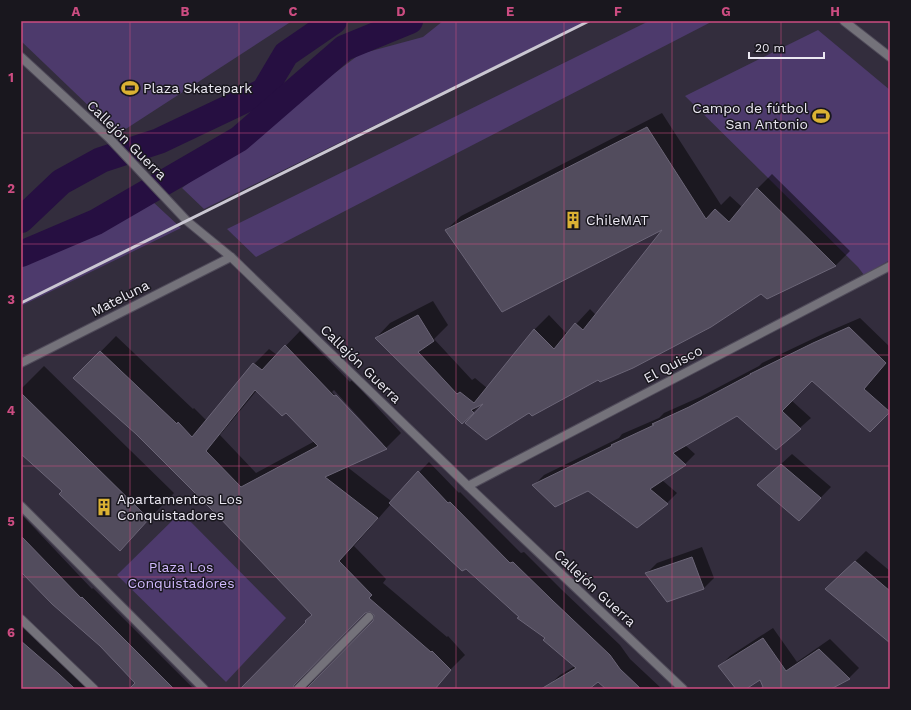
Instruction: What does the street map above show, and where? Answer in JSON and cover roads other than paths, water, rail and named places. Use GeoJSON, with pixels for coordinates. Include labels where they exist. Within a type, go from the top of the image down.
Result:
{"type":"FeatureCollection","features":[{"type":"Feature","properties":{"kind":"street"},"geometry":{"type":"LineString","coordinates":[[844,21],[890,58]]}},
{"type":"Feature","properties":{"kind":"street","name":"Callejón Guerra"},"geometry":{"type":"LineString","coordinates":[[21,57],[109,138],[188,221],[231,257],[468,486],[683,689]]}},
{"type":"Feature","properties":{"kind":"street","name":"Mateluna"},"geometry":{"type":"LineString","coordinates":[[21,363],[231,257]]}},
{"type":"Feature","properties":{"kind":"street","name":"El Quisco"},"geometry":{"type":"LineString","coordinates":[[468,486],[890,266]]}},
{"type":"Feature","properties":{"kind":"street"},"geometry":{"type":"LineString","coordinates":[[21,506],[204,689]]}},
{"type":"Feature","properties":{"kind":"street"},"geometry":{"type":"LineString","coordinates":[[298,689],[369,617]]}},
{"type":"Feature","properties":{"kind":"street"},"geometry":{"type":"LineString","coordinates":[[21,619],[94,689]]}},
{"type":"Feature","properties":{"kind":"waterway"},"geometry":{"type":"LineString","coordinates":[[21,220],[61,182],[101,160],[159,141],[264,91],[286,54],[334,21]]}},
{"type":"Feature","properties":{"kind":"waterway"},"geometry":{"type":"LineString","coordinates":[[21,254],[96,222],[239,139],[344,48],[410,21]]}},
{"type":"Feature","properties":{"kind":"railway"},"geometry":{"type":"LineString","coordinates":[[21,303],[589,21]]}},
{"type":"Feature","properties":{"kind":"place","name":"Plaza Skatepark"},"geometry":{"type":"Point","coordinates":[130,88]}},
{"type":"Feature","properties":{"kind":"place","name":"Campo de fútbol San Antonio"},"geometry":{"type":"Point","coordinates":[821,116]}},
{"type":"Feature","properties":{"kind":"place","name":"ChileMAT"},"geometry":{"type":"Point","coordinates":[573,220]}},
{"type":"Feature","properties":{"kind":"place","name":"Apartamentos Los Conquistadores"},"geometry":{"type":"Point","coordinates":[104,507]}},
{"type":"Feature","properties":{"kind":"park label","name":"Plaza Los Conquistadores"},"geometry":{"type":"Point","coordinates":[181,576]}}]}
